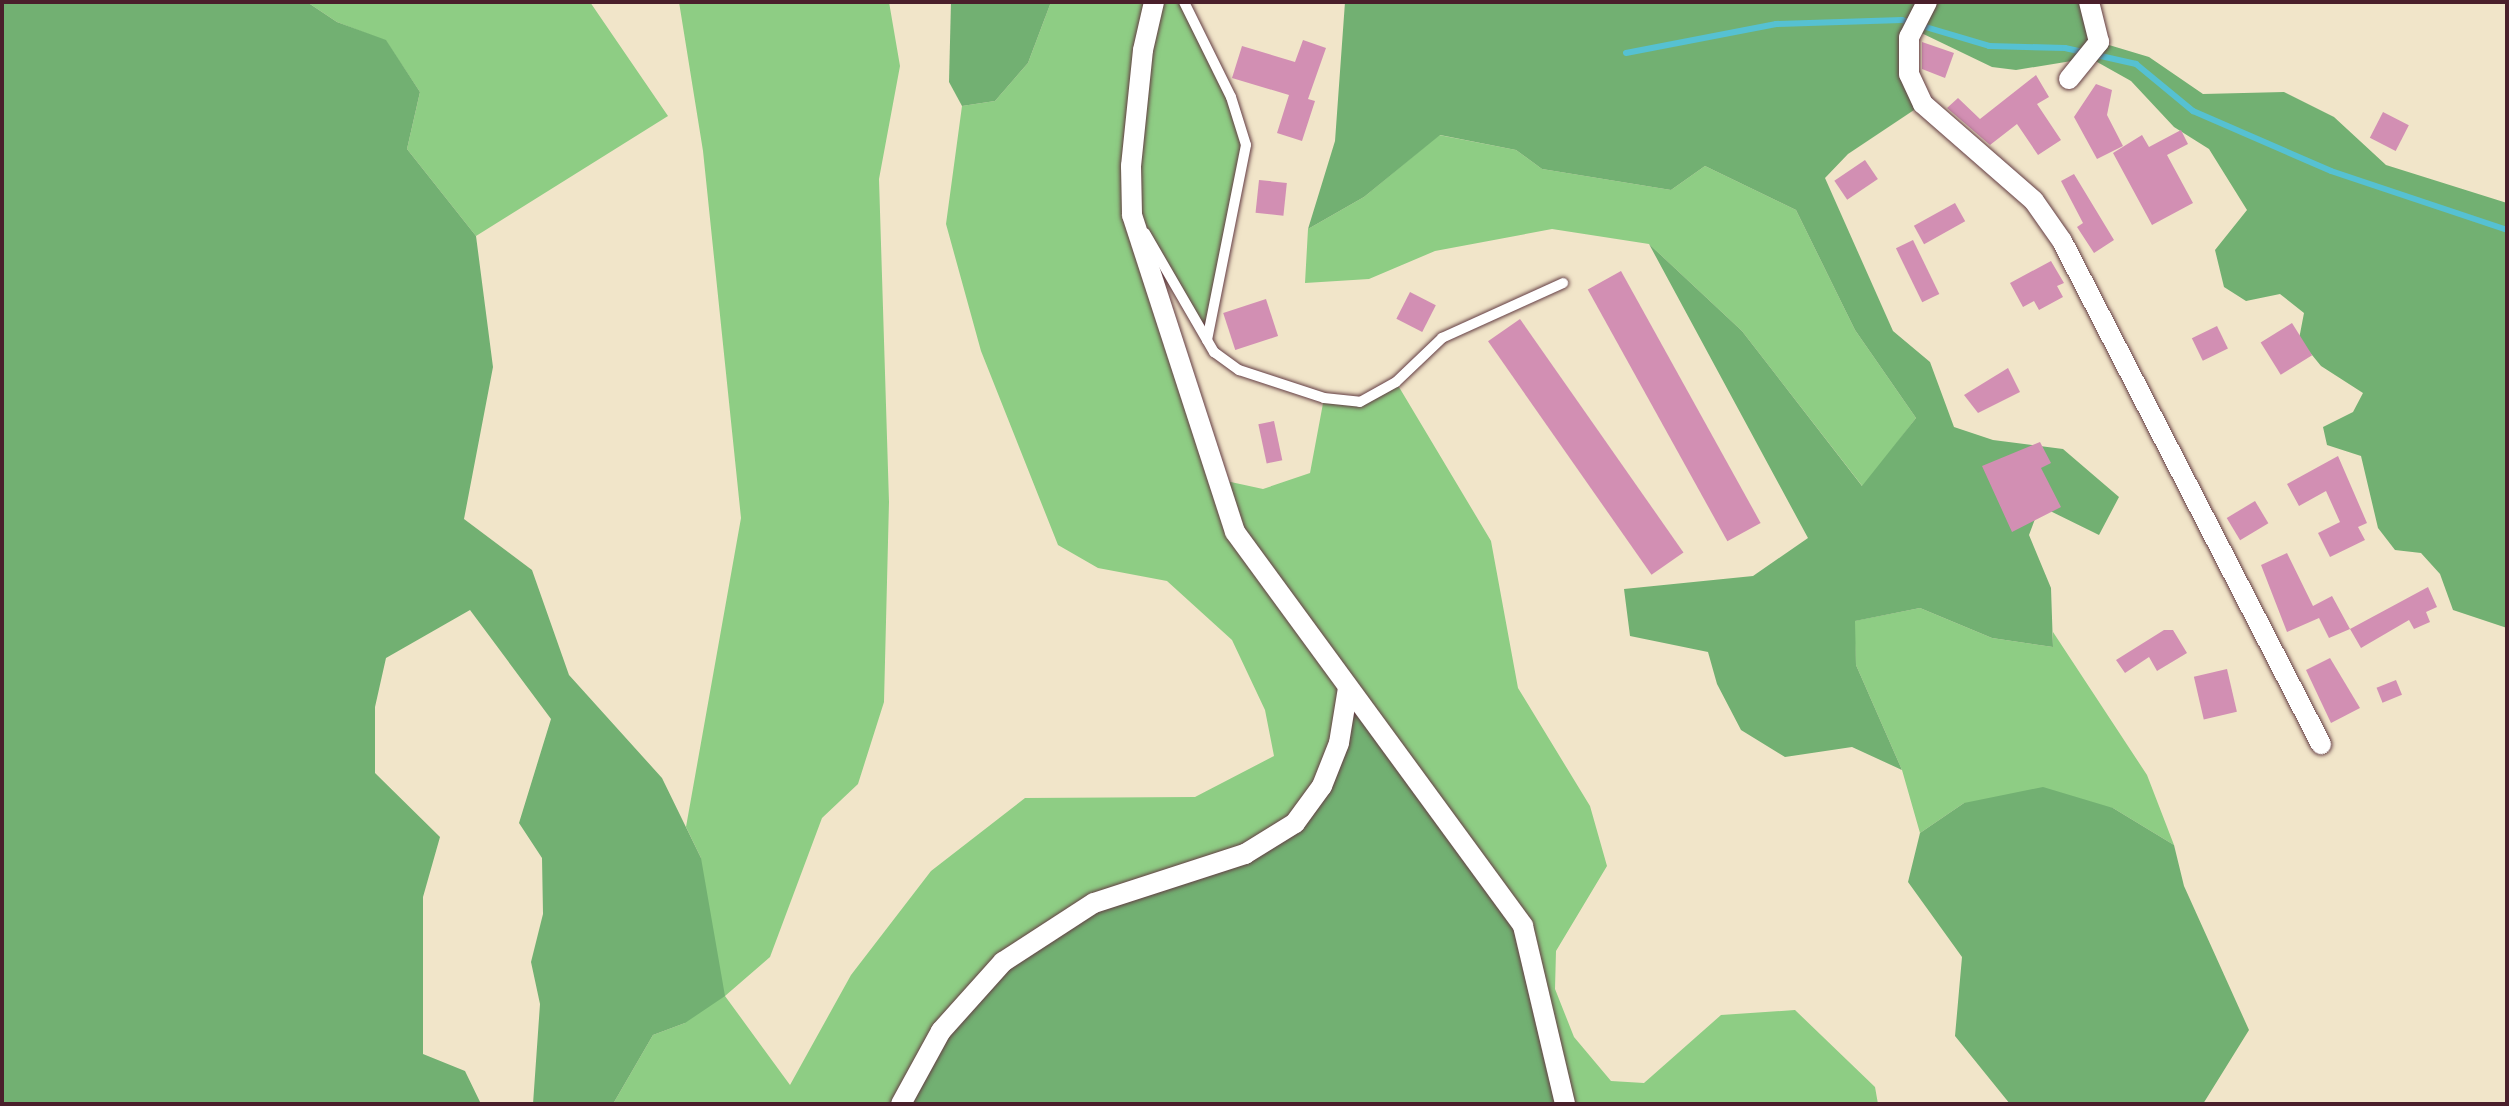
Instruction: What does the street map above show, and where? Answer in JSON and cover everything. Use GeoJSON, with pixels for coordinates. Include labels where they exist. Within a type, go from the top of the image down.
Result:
{"type":"FeatureCollection","features":[{"type":"Feature","properties":{"kind":"street"},"geometry":{"type":"LineString","coordinates":[[1154,2],[1132,151],[1132,215],[1235,532],[1523,926],[1565,1104]]}},
{"type":"Feature","properties":{"kind":"street"},"geometry":{"type":"LineString","coordinates":[[2069,79],[2094,50],[2089,2]]}},
{"type":"Feature","properties":{"kind":"street"},"geometry":{"type":"LineString","coordinates":[[1922,8],[1909,37],[1909,74],[1923,104],[2034,201],[2062,241],[2321,744]]}},
{"type":"Feature","properties":{"kind":"street"},"geometry":{"type":"LineString","coordinates":[[901,1104],[941,1031],[1003,962],[1094,903],[1245,854],[1295,823],[1322,786],[1339,743],[1348,688]]}},
{"type":"Feature","properties":{"kind":"lane"},"geometry":{"type":"LineString","coordinates":[[1184,2],[1231,97],[1246,145],[1207,340]]}},
{"type":"Feature","properties":{"kind":"lane"},"geometry":{"type":"LineString","coordinates":[[1132,215],[1166,263],[1207,340],[1239,370],[1324,398],[1360,402],[1396,382],[1442,338],[1563,283]]}},
{"type":"Feature","properties":{"kind":"green space"},"geometry":{"type":"Polygon","coordinates":[[[2,2],[307,2],[337,22],[386,40],[420,92],[407,149],[476,236],[493,367],[464,519],[532,570],[569,675],[662,778],[701,858],[725,996],[685,1023],[653,1035],[613,1104],[533,1104],[540,1004],[531,962],[543,914],[542,858],[519,823],[551,719],[470,610],[386,658],[375,707],[375,773],[440,837],[423,897],[423,1054],[465,1071],[481,1104],[2,1104],[2,2]]]}},
{"type":"Feature","properties":{"kind":"green space"},"geometry":{"type":"Polygon","coordinates":[[[307,2],[590,2],[668,116],[476,236],[407,149],[420,92],[386,41],[337,22],[307,2]]]}},
{"type":"Feature","properties":{"kind":"green space"},"geometry":{"type":"Polygon","coordinates":[[[679,2],[889,2],[900,66],[879,179],[889,502],[884,702],[858,784],[822,818],[770,957],[725,996],[790,1085],[851,975],[931,871],[1025,798],[1195,797],[1274,756],[1265,710],[1232,640],[1167,581],[1098,568],[1058,545],[981,351],[946,224],[962,106],[995,101],[1028,63],[1051,2],[1184,2],[1231,97],[1246,145],[1207,340],[1134,218],[1217,479],[1263,489],[1310,473],[1324,398],[1360,402],[1396,382],[1491,541],[1518,688],[1590,806],[1607,866],[1556,951],[1555,989],[1574,1037],[1611,1081],[1644,1083],[1721,1015],[1795,1010],[1875,1087],[1878,1104],[1565,1104],[1339,743],[1295,823],[901,1104],[613,1104],[653,1035],[685,1023],[701,858],[686,827],[741,518],[703,151],[679,2]]]}},
{"type":"Feature","properties":{"kind":"green space"},"geometry":{"type":"Polygon","coordinates":[[[951,2],[1051,2],[1028,63],[995,101],[962,106],[949,82],[951,2]]]}},
{"type":"Feature","properties":{"kind":"green space"},"geometry":{"type":"Polygon","coordinates":[[[1345,2],[2089,2],[2099,42],[2149,57],[2203,94],[2284,92],[2334,117],[2386,165],[2507,203],[2507,628],[2453,610],[2440,574],[2421,553],[2395,550],[2378,528],[2361,456],[2327,445],[2323,427],[2353,412],[2363,393],[2321,366],[2299,339],[2304,313],[2280,294],[2246,301],[2224,287],[2215,250],[2247,210],[2209,149],[2174,127],[2131,81],[2090,58],[2016,70],[1992,67],[1913,29],[1923,104],[1848,154],[1825,178],[1893,331],[1930,362],[1954,427],[1993,440],[2063,449],[2119,497],[2099,535],[2040,506],[2029,535],[2051,588],[2053,647],[1992,638],[1920,608],[1855,621],[1856,665],[1902,770],[1852,747],[1785,757],[1741,730],[1717,684],[1708,652],[1630,636],[1624,589],[1753,576],[1808,538],[1649,244],[1742,331],[1862,486],[1916,418],[1855,330],[1796,210],[1705,166],[1671,190],[1542,169],[1516,150],[1440,135],[1364,197],[1308,229],[1335,141],[1345,2]]]}},
{"type":"Feature","properties":{"kind":"green space"},"geometry":{"type":"Polygon","coordinates":[[[1439,135],[1516,150],[1542,169],[1671,190],[1705,166],[1796,210],[1855,330],[1916,418],[1863,487],[1742,331],[1649,244],[1552,229],[1435,251],[1369,279],[1305,283],[1308,229],[1364,197],[1439,135]]]}},
{"type":"Feature","properties":{"kind":"green space"},"geometry":{"type":"Polygon","coordinates":[[[1920,608],[1992,638],[2053,647],[2053,632],[2147,775],[2174,845],[2113,808],[1964,803],[1920,833],[1902,770],[1856,665],[1854,621],[1920,608]]]}},
{"type":"Feature","properties":{"kind":"green space"},"geometry":{"type":"Polygon","coordinates":[[[1348,688],[1523,926],[1565,1104],[901,1104],[1003,962],[1094,903],[1245,854],[1322,786],[1348,688]]]}},
{"type":"Feature","properties":{"kind":"green space"},"geometry":{"type":"Polygon","coordinates":[[[2043,787],[2113,808],[2174,845],[2184,886],[2249,1030],[2203,1104],[2010,1104],[1955,1036],[1962,957],[1908,882],[1920,833],[1964,803],[2043,787]]]}},
{"type":"Feature","properties":{"kind":"building"},"geometry":{"type":"Polygon","coordinates":[[[1303,40],[1326,48],[1308,99],[1315,101],[1302,141],[1277,133],[1289,95],[1232,78],[1242,46],[1295,62],[1303,40]]]}},
{"type":"Feature","properties":{"kind":"building"},"geometry":{"type":"Polygon","coordinates":[[[1922,42],[1954,53],[1945,78],[1922,69],[1922,42]]]}},
{"type":"Feature","properties":{"kind":"building"},"geometry":{"type":"Polygon","coordinates":[[[2036,75],[2049,97],[2037,104],[2061,140],[2038,155],[2017,124],[1990,145],[1947,108],[1958,98],[1980,119],[2036,75]]]}},
{"type":"Feature","properties":{"kind":"building"},"geometry":{"type":"Polygon","coordinates":[[[2096,84],[2112,90],[2107,115],[2123,146],[2097,159],[2074,117],[2096,84]]]}},
{"type":"Feature","properties":{"kind":"building"},"geometry":{"type":"Polygon","coordinates":[[[2383,112],[2409,125],[2396,151],[2370,138],[2383,112]]]}},
{"type":"Feature","properties":{"kind":"building"},"geometry":{"type":"Polygon","coordinates":[[[2181,130],[2188,144],[2167,155],[2193,203],[2152,225],[2113,153],[2142,135],[2149,147],[2181,130]]]}},
{"type":"Feature","properties":{"kind":"building"},"geometry":{"type":"Polygon","coordinates":[[[1865,160],[1878,179],[1847,200],[1834,181],[1865,160]]]}},
{"type":"Feature","properties":{"kind":"building"},"geometry":{"type":"Polygon","coordinates":[[[2074,174],[2114,240],[2094,253],[2077,227],[2083,223],[2061,181],[2074,174]]]}},
{"type":"Feature","properties":{"kind":"building"},"geometry":{"type":"Polygon","coordinates":[[[1259,180],[1287,183],[1283,216],[1256,213],[1259,180]]]}},
{"type":"Feature","properties":{"kind":"building"},"geometry":{"type":"Polygon","coordinates":[[[1955,203],[1965,221],[1924,244],[1914,226],[1955,203]]]}},
{"type":"Feature","properties":{"kind":"building"},"geometry":{"type":"Polygon","coordinates":[[[1913,240],[1939,294],[1922,302],[1896,248],[1913,240]]]}},
{"type":"Feature","properties":{"kind":"building"},"geometry":{"type":"Polygon","coordinates":[[[2051,261],[2064,283],[2057,286],[2063,297],[2039,310],[2034,301],[2023,307],[2010,283],[2051,261]]]}},
{"type":"Feature","properties":{"kind":"building"},"geometry":{"type":"Polygon","coordinates":[[[1621,271],[1761,523],[1727,541],[1588,289],[1621,271]]]}},
{"type":"Feature","properties":{"kind":"building"},"geometry":{"type":"Polygon","coordinates":[[[1410,292],[1436,305],[1422,332],[1396,319],[1410,292]]]}},
{"type":"Feature","properties":{"kind":"building"},"geometry":{"type":"Polygon","coordinates":[[[1266,299],[1278,336],[1235,350],[1223,313],[1266,299]]]}},
{"type":"Feature","properties":{"kind":"building"},"geometry":{"type":"Polygon","coordinates":[[[1520,319],[1683,552],[1652,575],[1488,341],[1520,319]]]}},
{"type":"Feature","properties":{"kind":"building"},"geometry":{"type":"Polygon","coordinates":[[[2292,323],[2312,355],[2281,375],[2261,343],[2292,323]]]}},
{"type":"Feature","properties":{"kind":"building"},"geometry":{"type":"Polygon","coordinates":[[[2217,326],[2228,348],[2203,361],[2192,338],[2217,326]]]}},
{"type":"Feature","properties":{"kind":"building"},"geometry":{"type":"Polygon","coordinates":[[[2008,368],[2020,392],[1978,413],[1964,395],[2008,368]]]}},
{"type":"Feature","properties":{"kind":"building"},"geometry":{"type":"Polygon","coordinates":[[[1274,421],[1282,460],[1267,463],[1258,424],[1274,421]]]}},
{"type":"Feature","properties":{"kind":"building"},"geometry":{"type":"Polygon","coordinates":[[[2040,442],[2051,463],[2041,468],[2061,507],[2012,532],[1982,466],[2040,442]]]}},
{"type":"Feature","properties":{"kind":"building"},"geometry":{"type":"Polygon","coordinates":[[[2338,456],[2367,523],[2358,527],[2365,540],[2330,557],[2318,533],[2340,522],[2326,491],[2299,506],[2287,484],[2338,456]]]}},
{"type":"Feature","properties":{"kind":"building"},"geometry":{"type":"Polygon","coordinates":[[[2255,501],[2268,523],[2240,540],[2227,518],[2255,501]]]}},
{"type":"Feature","properties":{"kind":"building"},"geometry":{"type":"Polygon","coordinates":[[[2287,553],[2313,606],[2332,596],[2350,629],[2329,638],[2319,618],[2287,632],[2261,565],[2287,553]]]}},
{"type":"Feature","properties":{"kind":"building"},"geometry":{"type":"Polygon","coordinates":[[[2428,587],[2437,607],[2426,612],[2430,622],[2414,629],[2409,620],[2361,648],[2350,629],[2428,587]]]}},
{"type":"Feature","properties":{"kind":"building"},"geometry":{"type":"Polygon","coordinates":[[[2164,630],[2173,630],[2187,653],[2157,671],[2149,657],[2125,673],[2116,660],[2164,630]]]}},
{"type":"Feature","properties":{"kind":"building"},"geometry":{"type":"Polygon","coordinates":[[[2330,658],[2360,708],[2331,723],[2306,670],[2330,658]]]}},
{"type":"Feature","properties":{"kind":"building"},"geometry":{"type":"Polygon","coordinates":[[[2227,669],[2237,712],[2204,720],[2194,677],[2227,669]]]}},
{"type":"Feature","properties":{"kind":"building"},"geometry":{"type":"Polygon","coordinates":[[[2396,680],[2402,695],[2383,703],[2377,688],[2396,680]]]}},
{"type":"Feature","properties":{"kind":"waterway"},"geometry":{"type":"LineString","coordinates":[[1626,53],[1776,24],[1902,20],[1989,46],[2065,48],[2136,64],[2193,111],[2331,171],[2507,230]]}}]}
